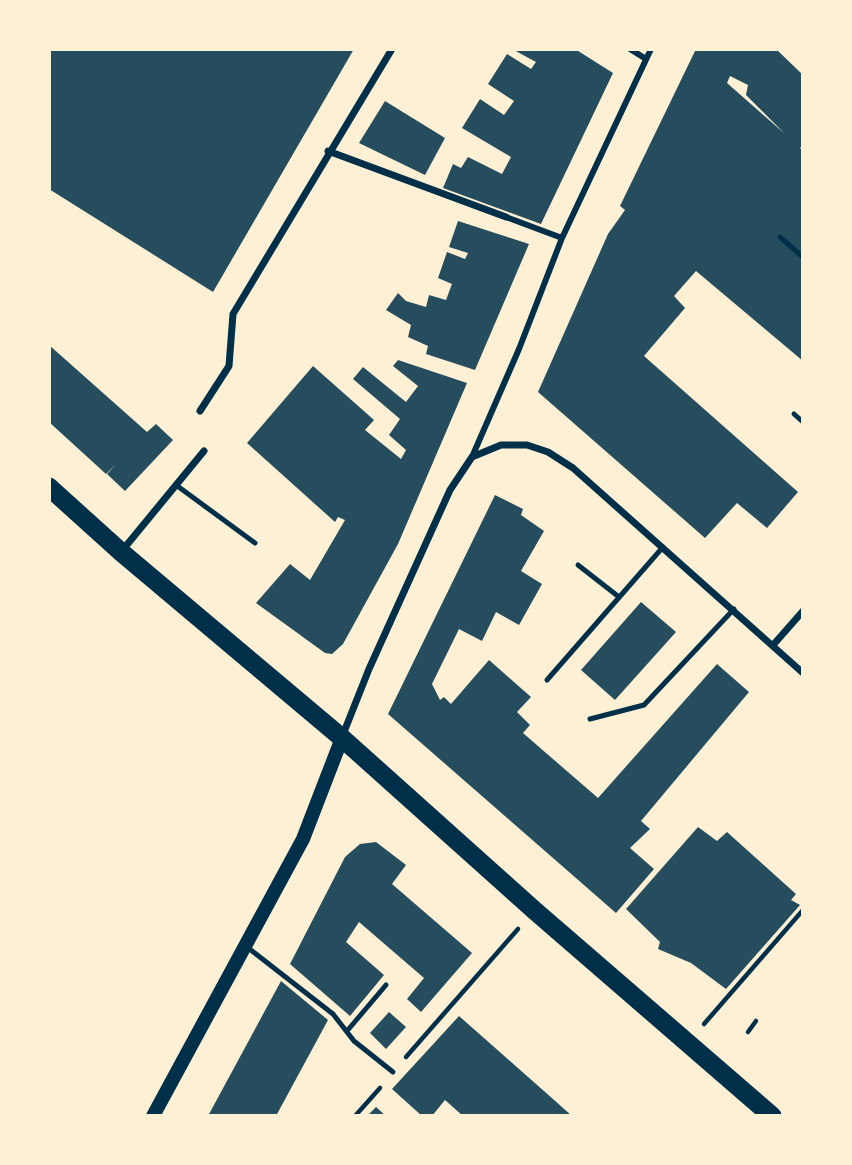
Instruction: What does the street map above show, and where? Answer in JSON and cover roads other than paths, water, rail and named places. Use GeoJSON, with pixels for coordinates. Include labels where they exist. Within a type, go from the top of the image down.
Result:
{"type":"FeatureCollection","features":[{"type":"Feature","properties":{"kind":"highway"},"geometry":{"type":"LineString","coordinates":[[49,487],[121,552],[342,738],[534,910],[772,1116]]}},
{"type":"Feature","properties":{"kind":"main road"},"geometry":{"type":"LineString","coordinates":[[153,1116],[303,839],[342,738]]}},
{"type":"Feature","properties":{"kind":"street"},"geometry":{"type":"LineString","coordinates":[[200,411],[229,366],[233,314],[328,151],[392,49]]}},
{"type":"Feature","properties":{"kind":"street"},"geometry":{"type":"LineString","coordinates":[[630,49],[646,59]]}},
{"type":"Feature","properties":{"kind":"street"},"geometry":{"type":"LineString","coordinates":[[342,738],[369,669],[450,490],[472,457],[519,349],[562,238],[651,49]]}},
{"type":"Feature","properties":{"kind":"street"},"geometry":{"type":"LineString","coordinates":[[328,151],[562,238]]}},
{"type":"Feature","properties":{"kind":"street"},"geometry":{"type":"LineString","coordinates":[[472,457],[501,444],[527,445],[548,452],[573,468],[734,608],[803,673]]}},
{"type":"Feature","properties":{"kind":"street"},"geometry":{"type":"LineString","coordinates":[[121,552],[204,451]]}},
{"type":"Feature","properties":{"kind":"street"},"geometry":{"type":"LineString","coordinates":[[774,644],[803,611]]}},
{"type":"Feature","properties":{"kind":"lane"},"geometry":{"type":"LineString","coordinates":[[780,237],[803,257]]}},
{"type":"Feature","properties":{"kind":"lane"},"geometry":{"type":"LineString","coordinates":[[794,414],[803,422]]}},
{"type":"Feature","properties":{"kind":"lane"},"geometry":{"type":"LineString","coordinates":[[176,485],[255,543]]}},
{"type":"Feature","properties":{"kind":"lane"},"geometry":{"type":"LineString","coordinates":[[547,680],[663,547]]}},
{"type":"Feature","properties":{"kind":"lane"},"geometry":{"type":"LineString","coordinates":[[578,565],[619,597]]}},
{"type":"Feature","properties":{"kind":"lane"},"geometry":{"type":"LineString","coordinates":[[590,719],[644,705],[734,608]]}},
{"type":"Feature","properties":{"kind":"lane"},"geometry":{"type":"LineString","coordinates":[[245,946],[333,1014],[354,1041],[393,1072]]}},
{"type":"Feature","properties":{"kind":"lane"},"geometry":{"type":"LineString","coordinates":[[346,1031],[386,985]]}}]}
